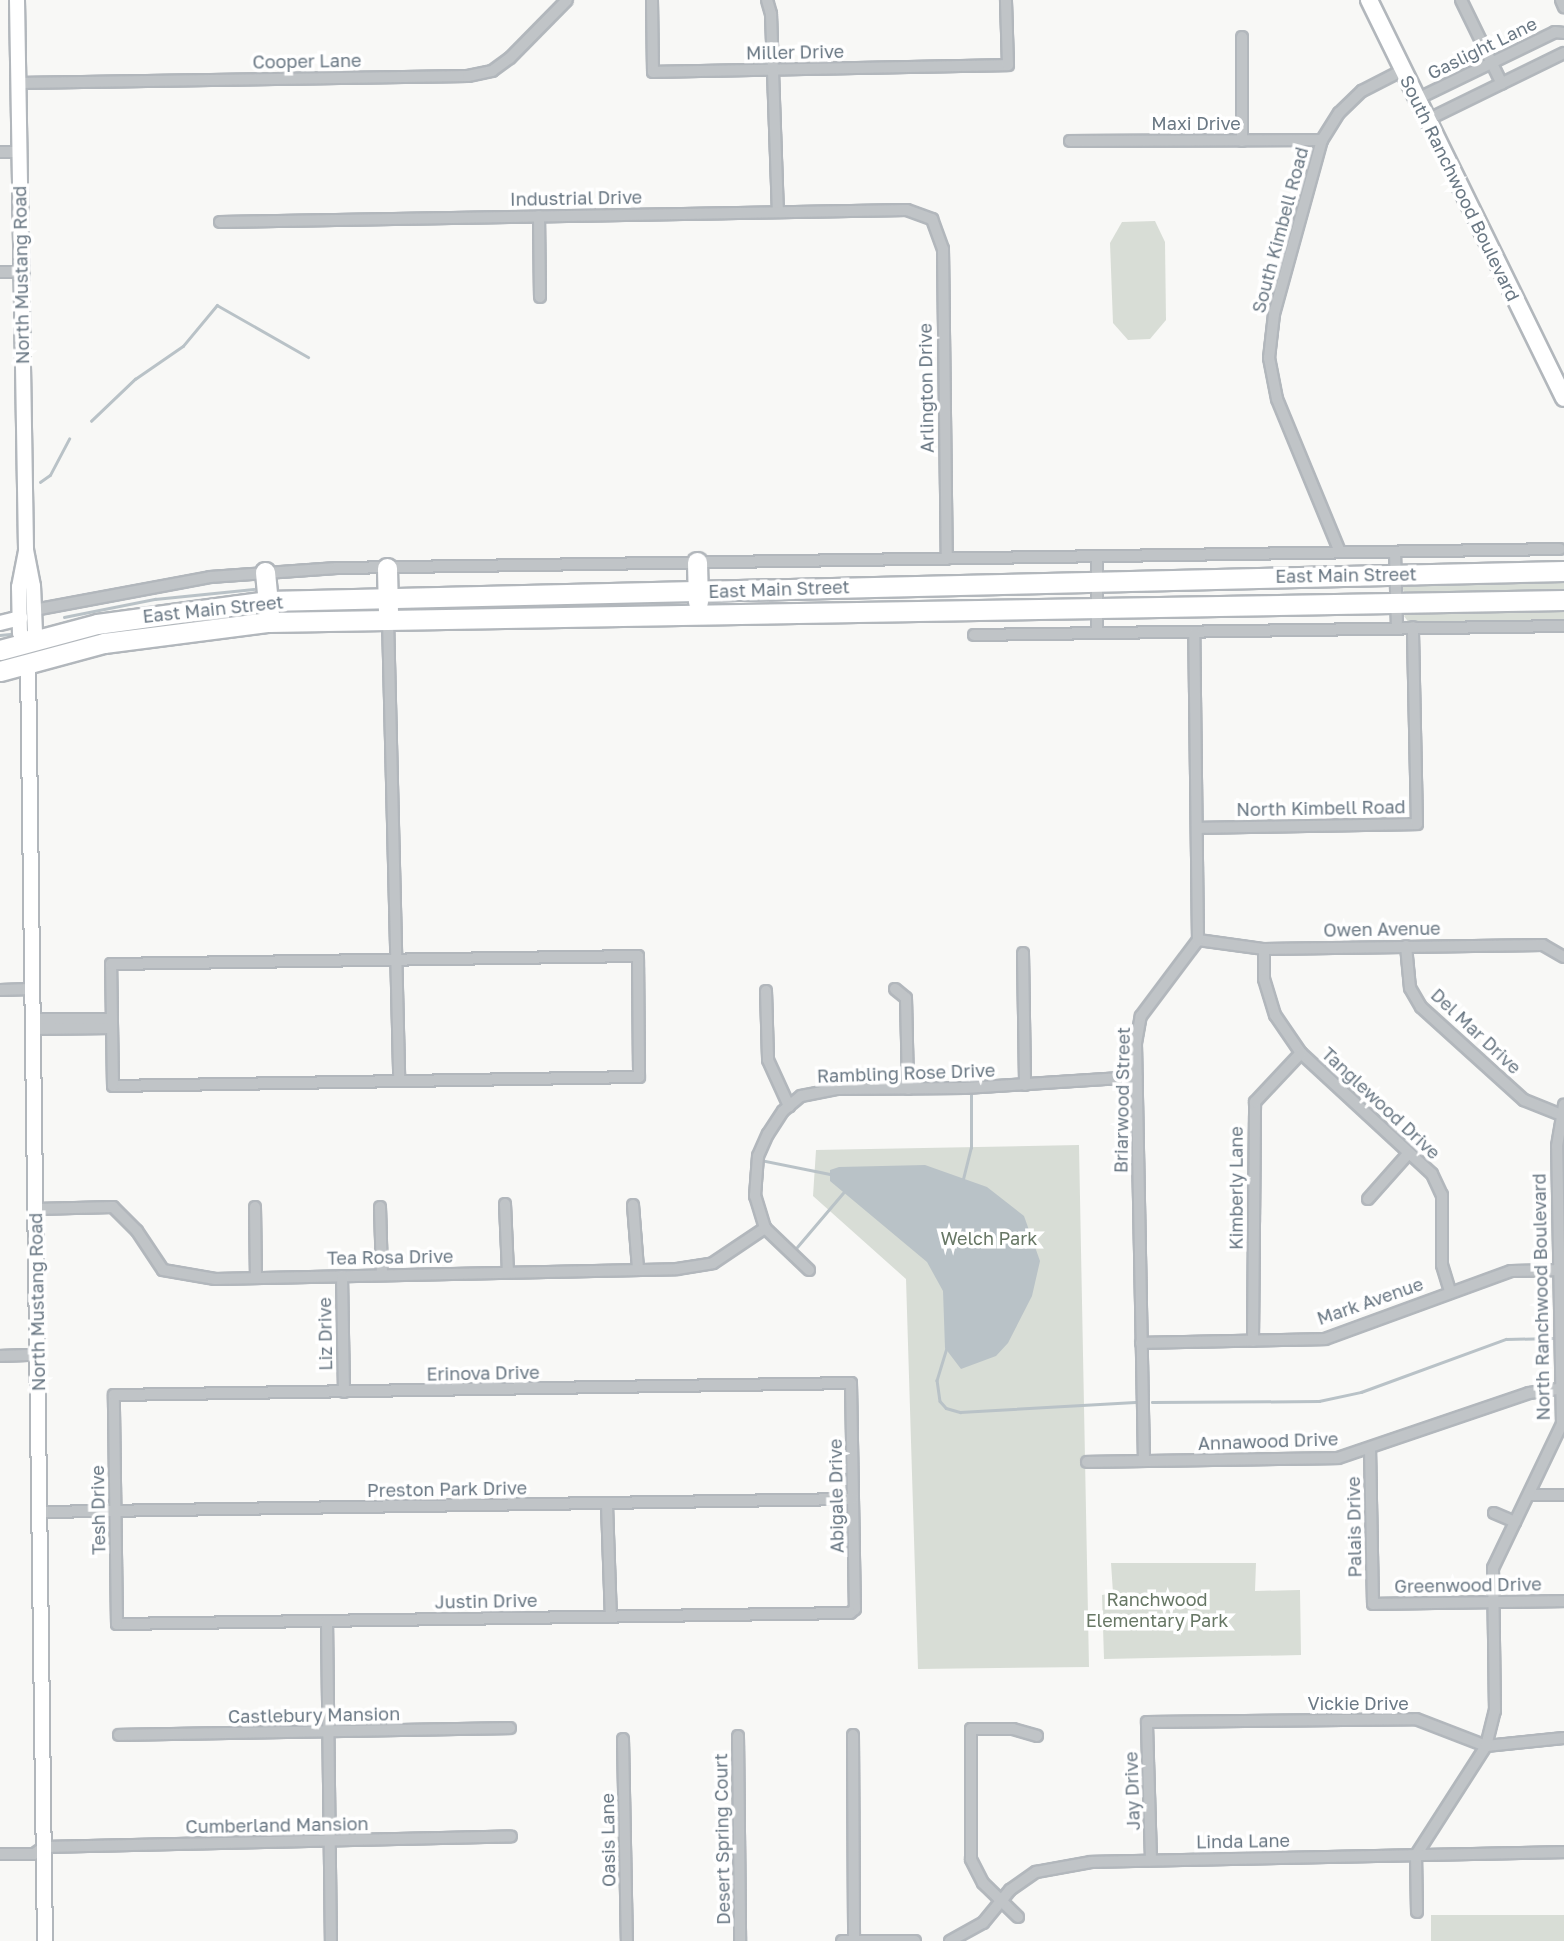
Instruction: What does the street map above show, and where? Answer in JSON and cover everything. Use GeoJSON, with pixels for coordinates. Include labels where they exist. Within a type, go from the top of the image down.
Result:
{"type":"FeatureCollection","features":[{"type":"Feature","properties":{"kind":"highway"},"geometry":{"type":"LineString","coordinates":[[697,562],[698,613]]}},
{"type":"Feature","properties":{"kind":"highway"},"geometry":{"type":"LineString","coordinates":[[387,568],[388,619]]}},
{"type":"Feature","properties":{"kind":"highway","name":"East Main Street"},"geometry":{"type":"LineString","coordinates":[[0,650],[154,613],[268,601],[1564,571]]}},
{"type":"Feature","properties":{"kind":"highway"},"geometry":{"type":"LineString","coordinates":[[265,572],[269,622]]}},
{"type":"Feature","properties":{"kind":"highway","name":"East Main Street"},"geometry":{"type":"LineString","coordinates":[[0,671],[158,633],[269,622],[1564,600]]}},
{"type":"Feature","properties":{"kind":"highway"},"geometry":{"type":"LineString","coordinates":[[27,643],[28,663]]}},
{"type":"Feature","properties":{"kind":"main road","name":"South Ranchwood Boulevard"},"geometry":{"type":"LineString","coordinates":[[1369,0],[1551,377],[1564,410]]}},
{"type":"Feature","properties":{"kind":"main road","name":"South Ranchwood Boulevard"},"geometry":{"type":"LineString","coordinates":[[1551,377],[1564,398]]}},
{"type":"Feature","properties":{"kind":"street","name":"North Mustang Road"},"geometry":{"type":"LineString","coordinates":[[17,0],[26,551],[20,633],[27,643],[35,633],[26,551]]}},
{"type":"Feature","properties":{"kind":"street","name":"Cooper Lane"},"geometry":{"type":"LineString","coordinates":[[18,83],[468,76],[492,71],[510,58],[567,0]]}},
{"type":"Feature","properties":{"kind":"street","name":"Miller Drive"},"geometry":{"type":"LineString","coordinates":[[652,0],[653,72],[1008,65],[1006,0]]}},
{"type":"Feature","properties":{"kind":"street"},"geometry":{"type":"LineString","coordinates":[[766,0],[773,70],[778,211]]}},
{"type":"Feature","properties":{"kind":"street"},"geometry":{"type":"LineString","coordinates":[[1461,0],[1502,84]]}},
{"type":"Feature","properties":{"kind":"street"},"geometry":{"type":"LineString","coordinates":[[1561,0],[1564,6]]}},
{"type":"Feature","properties":{"kind":"street","name":"Gaslight Lane"},"geometry":{"type":"LineString","coordinates":[[1417,99],[1555,32],[1564,33]]}},
{"type":"Feature","properties":{"kind":"street"},"geometry":{"type":"LineString","coordinates":[[1241,37],[1242,141]]}},
{"type":"Feature","properties":{"kind":"street"},"geometry":{"type":"LineString","coordinates":[[1427,120],[1564,52]]}},
{"type":"Feature","properties":{"kind":"street","name":"South Kimbell Road"},"geometry":{"type":"LineString","coordinates":[[1340,552],[1277,399],[1269,358],[1274,314],[1322,140],[1339,113],[1362,91],[1403,70]]}},
{"type":"Feature","properties":{"kind":"street","name":"Maxi Drive"},"geometry":{"type":"LineString","coordinates":[[1070,141],[1322,140]]}},
{"type":"Feature","properties":{"kind":"street"},"geometry":{"type":"LineString","coordinates":[[0,152],[19,152]]}},
{"type":"Feature","properties":{"kind":"street","name":"Industrial Drive"},"geometry":{"type":"LineString","coordinates":[[220,222],[907,210],[932,219]]}},
{"type":"Feature","properties":{"kind":"street"},"geometry":{"type":"LineString","coordinates":[[539,216],[540,297]]}},
{"type":"Feature","properties":{"kind":"street","name":"Arlington Drive"},"geometry":{"type":"LineString","coordinates":[[932,219],[943,249],[947,559]]}},
{"type":"Feature","properties":{"kind":"street"},"geometry":{"type":"LineString","coordinates":[[0,272],[21,272]]}},
{"type":"Feature","properties":{"kind":"street","name":"East Main Street"},"geometry":{"type":"LineString","coordinates":[[34,611],[210,577],[265,572],[697,562],[1560,549]]}},
{"type":"Feature","properties":{"kind":"street"},"geometry":{"type":"LineString","coordinates":[[1395,552],[1397,628]]}},
{"type":"Feature","properties":{"kind":"street"},"geometry":{"type":"LineString","coordinates":[[1097,556],[1097,633]]}},
{"type":"Feature","properties":{"kind":"street"},"geometry":{"type":"LineString","coordinates":[[0,623],[20,618]]}},
{"type":"Feature","properties":{"kind":"street"},"geometry":{"type":"LineString","coordinates":[[388,619],[399,1082]]}},
{"type":"Feature","properties":{"kind":"street"},"geometry":{"type":"LineString","coordinates":[[974,635],[1564,626]]}},
{"type":"Feature","properties":{"kind":"street","name":"North Kimbell Road"},"geometry":{"type":"LineString","coordinates":[[1197,828],[1417,824],[1413,627]]}},
{"type":"Feature","properties":{"kind":"street"},"geometry":{"type":"LineString","coordinates":[[1194,633],[1198,940]]}},
{"type":"Feature","properties":{"kind":"street","name":"North Mustang Road"},"geometry":{"type":"LineString","coordinates":[[28,663],[46,1941]]}},
{"type":"Feature","properties":{"kind":"street","name":"Owen Avenue"},"geometry":{"type":"LineString","coordinates":[[1198,940],[1264,949],[1543,945],[1564,957]]}},
{"type":"Feature","properties":{"kind":"street","name":"Briarwood Street"},"geometry":{"type":"LineString","coordinates":[[1144,1461],[1137,1077],[1141,1016],[1198,940]]}},
{"type":"Feature","properties":{"kind":"street","name":"Del Mar Drive"},"geometry":{"type":"LineString","coordinates":[[1406,946],[1410,988],[1421,1007],[1524,1100],[1561,1109]]}},
{"type":"Feature","properties":{"kind":"street","name":"Tanglewood Drive"},"geometry":{"type":"LineString","coordinates":[[1264,949],[1264,979],[1275,1015],[1300,1053],[1432,1174],[1442,1195],[1442,1265],[1450,1292]]}},
{"type":"Feature","properties":{"kind":"street"},"geometry":{"type":"LineString","coordinates":[[1023,953],[1025,1086]]}},
{"type":"Feature","properties":{"kind":"street"},"geometry":{"type":"LineString","coordinates":[[638,956],[639,1077],[113,1086],[111,964],[397,960],[638,956]]}},
{"type":"Feature","properties":{"kind":"street"},"geometry":{"type":"LineString","coordinates":[[0,990],[31,989]]}},
{"type":"Feature","properties":{"kind":"street"},"geometry":{"type":"LineString","coordinates":[[895,989],[906,998],[908,1089]]}},
{"type":"Feature","properties":{"kind":"street"},"geometry":{"type":"LineString","coordinates":[[766,991],[768,1060],[789,1106],[758,1156],[755,1196],[765,1228],[809,1270]]}},
{"type":"Feature","properties":{"kind":"street"},"geometry":{"type":"LineString","coordinates":[[32,1024],[112,1023]]}},
{"type":"Feature","properties":{"kind":"street","name":"Kimberly Lane"},"geometry":{"type":"LineString","coordinates":[[1253,1341],[1255,1102],[1300,1053]]}},
{"type":"Feature","properties":{"kind":"street","name":"Rambling Rose Drive"},"geometry":{"type":"LineString","coordinates":[[789,1106],[816,1092],[1025,1086],[1137,1077]]}},
{"type":"Feature","properties":{"kind":"street","name":"North Ranchwood Boulevard"},"geometry":{"type":"LineString","coordinates":[[1416,1855],[1486,1746],[1495,1712],[1493,1568],[1560,1433],[1563,1388],[1561,1109]]}},
{"type":"Feature","properties":{"kind":"street"},"geometry":{"type":"LineString","coordinates":[[1368,1199],[1408,1154]]}},
{"type":"Feature","properties":{"kind":"street"},"geometry":{"type":"LineString","coordinates":[[505,1204],[508,1272]]}},
{"type":"Feature","properties":{"kind":"street"},"geometry":{"type":"LineString","coordinates":[[633,1205],[638,1269]]}},
{"type":"Feature","properties":{"kind":"street","name":"Tea Rosa Drive"},"geometry":{"type":"LineString","coordinates":[[36,1209],[113,1207],[137,1231],[163,1270],[191,1277],[256,1278],[638,1269],[713,1263],[765,1228]]}},
{"type":"Feature","properties":{"kind":"street"},"geometry":{"type":"LineString","coordinates":[[255,1207],[256,1278]]}},
{"type":"Feature","properties":{"kind":"street"},"geometry":{"type":"LineString","coordinates":[[380,1207],[382,1275]]}},
{"type":"Feature","properties":{"kind":"street","name":"Mark Avenue"},"geometry":{"type":"LineString","coordinates":[[1142,1343],[1325,1339],[1511,1271],[1561,1270]]}},
{"type":"Feature","properties":{"kind":"street","name":"Liz Drive"},"geometry":{"type":"LineString","coordinates":[[342,1276],[344,1392]]}},
{"type":"Feature","properties":{"kind":"street"},"geometry":{"type":"LineString","coordinates":[[0,1356],[38,1355]]}},
{"type":"Feature","properties":{"kind":"street","name":"Erinova Drive"},"geometry":{"type":"LineString","coordinates":[[114,1395],[851,1383]]}},
{"type":"Feature","properties":{"kind":"street","name":"Abigale Drive"},"geometry":{"type":"LineString","coordinates":[[851,1383],[855,1609]]}},
{"type":"Feature","properties":{"kind":"street","name":"Annawood Drive"},"geometry":{"type":"LineString","coordinates":[[1087,1462],[1322,1459],[1370,1448],[1520,1395],[1563,1388]]}},
{"type":"Feature","properties":{"kind":"street","name":"Tesh Drive"},"geometry":{"type":"LineString","coordinates":[[114,1395],[117,1624]]}},
{"type":"Feature","properties":{"kind":"street","name":"Palais Drive"},"geometry":{"type":"LineString","coordinates":[[1370,1448],[1373,1604]]}},
{"type":"Feature","properties":{"kind":"street"},"geometry":{"type":"LineString","coordinates":[[1529,1495],[1564,1495]]}},
{"type":"Feature","properties":{"kind":"street","name":"Preston Park Drive"},"geometry":{"type":"LineString","coordinates":[[41,1512],[853,1499]]}},
{"type":"Feature","properties":{"kind":"street"},"geometry":{"type":"LineString","coordinates":[[607,1505],[611,1617]]}},
{"type":"Feature","properties":{"kind":"street"},"geometry":{"type":"LineString","coordinates":[[1494,1513],[1514,1522]]}},
{"type":"Feature","properties":{"kind":"street","name":"Greenwood Drive"},"geometry":{"type":"LineString","coordinates":[[1373,1604],[1564,1601]]}},
{"type":"Feature","properties":{"kind":"street","name":"Justin Drive"},"geometry":{"type":"LineString","coordinates":[[117,1624],[850,1613],[855,1609]]}},
{"type":"Feature","properties":{"kind":"street"},"geometry":{"type":"LineString","coordinates":[[327,1621],[331,1941]]}},
{"type":"Feature","properties":{"kind":"street","name":"Vickie Drive"},"geometry":{"type":"LineString","coordinates":[[1147,1722],[1416,1719],[1486,1746],[1564,1738]]}},
{"type":"Feature","properties":{"kind":"street","name":"Jay Drive"},"geometry":{"type":"LineString","coordinates":[[1147,1722],[1151,1860]]}},
{"type":"Feature","properties":{"kind":"street","name":"Castlebury Mansion"},"geometry":{"type":"LineString","coordinates":[[119,1735],[510,1728]]}},
{"type":"Feature","properties":{"kind":"street"},"geometry":{"type":"LineString","coordinates":[[1018,1917],[983,1884],[971,1859],[971,1729],[1013,1729],[1037,1736]]}},
{"type":"Feature","properties":{"kind":"street"},"geometry":{"type":"LineString","coordinates":[[853,1735],[854,1941]]}},
{"type":"Feature","properties":{"kind":"street","name":"Desert Spring Court"},"geometry":{"type":"LineString","coordinates":[[738,1736],[740,1941]]}},
{"type":"Feature","properties":{"kind":"street","name":"Oasis Lane"},"geometry":{"type":"LineString","coordinates":[[623,1739],[627,1941]]}},
{"type":"Feature","properties":{"kind":"street","name":"Cumberland Mansion"},"geometry":{"type":"LineString","coordinates":[[0,1854],[34,1854],[44,1847],[511,1836]]}},
{"type":"Feature","properties":{"kind":"street","name":"Linda Lane"},"geometry":{"type":"LineString","coordinates":[[950,1941],[983,1923],[1001,1901],[1036,1872],[1091,1862],[1564,1852]]}},
{"type":"Feature","properties":{"kind":"street"},"geometry":{"type":"LineString","coordinates":[[1416,1855],[1417,1912]]}},
{"type":"Feature","properties":{"kind":"street"},"geometry":{"type":"LineString","coordinates":[[842,1941],[915,1941]]}},
{"type":"Feature","properties":{"kind":"green space"},"geometry":{"type":"Polygon","coordinates":[[[1155,221],[1165,242],[1166,320],[1150,339],[1128,340],[1113,323],[1110,243],[1122,222],[1155,221]]]}},
{"type":"Feature","properties":{"kind":"green space"},"geometry":{"type":"Polygon","coordinates":[[[1564,577],[1564,595],[1407,597],[1402,588],[1404,583],[1564,577]]]}},
{"type":"Feature","properties":{"kind":"green space"},"geometry":{"type":"Polygon","coordinates":[[[1564,605],[1564,621],[1409,623],[1404,616],[1411,608],[1564,605]]]}},
{"type":"Feature","properties":{"kind":"green space","name":"Welch Park"},"geometry":{"type":"Polygon","coordinates":[[[1079,1145],[1089,1667],[918,1669],[906,1279],[813,1196],[816,1150],[1079,1145]]]}},
{"type":"Feature","properties":{"kind":"green space","name":"Ranchwood Elementary Park"},"geometry":{"type":"Polygon","coordinates":[[[1111,1563],[1256,1563],[1255,1591],[1300,1590],[1301,1655],[1104,1659],[1102,1595],[1113,1593],[1111,1563]]]}},
{"type":"Feature","properties":{"kind":"green space"},"geometry":{"type":"Polygon","coordinates":[[[1431,1915],[1564,1915],[1564,1941],[1431,1941],[1431,1915]]]}},
{"type":"Feature","properties":{"kind":"shaded area"},"geometry":{"type":"Polygon","coordinates":[[[925,1165],[987,1187],[1024,1216],[1040,1261],[1032,1296],[1008,1343],[996,1356],[961,1369],[945,1348],[943,1291],[927,1262],[830,1181],[830,1170],[839,1167],[925,1165]]]}},
{"type":"Feature","properties":{"kind":"waterway"},"geometry":{"type":"LineString","coordinates":[[91,421],[135,379],[183,346],[217,305],[308,357]]}},
{"type":"Feature","properties":{"kind":"waterway"},"geometry":{"type":"LineString","coordinates":[[40,482],[50,475],[69,439]]}},
{"type":"Feature","properties":{"kind":"waterway"},"geometry":{"type":"LineString","coordinates":[[64,617],[155,599],[253,589]]}},
{"type":"Feature","properties":{"kind":"waterway"},"geometry":{"type":"LineString","coordinates":[[0,635],[10,634]]}},
{"type":"Feature","properties":{"kind":"waterway"},"geometry":{"type":"LineString","coordinates":[[963,1179],[971,1148],[971,1092]]}},
{"type":"Feature","properties":{"kind":"waterway"},"geometry":{"type":"LineString","coordinates":[[761,1160],[830,1174]]}},
{"type":"Feature","properties":{"kind":"waterway"},"geometry":{"type":"LineString","coordinates":[[797,1247],[843,1193]]}},
{"type":"Feature","properties":{"kind":"waterway"},"geometry":{"type":"LineString","coordinates":[[1152,1402],[1319,1401],[1361,1392],[1506,1339],[1553,1338]]}},
{"type":"Feature","properties":{"kind":"waterway"},"geometry":{"type":"LineString","coordinates":[[947,1348],[937,1380],[940,1401],[946,1408],[960,1412],[1135,1402]]}}]}
